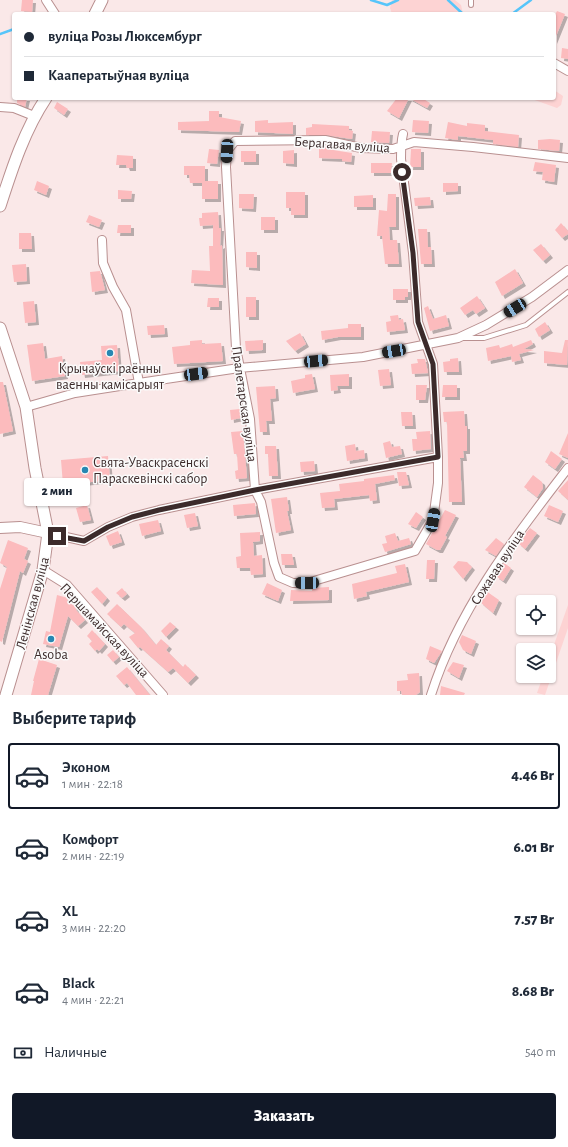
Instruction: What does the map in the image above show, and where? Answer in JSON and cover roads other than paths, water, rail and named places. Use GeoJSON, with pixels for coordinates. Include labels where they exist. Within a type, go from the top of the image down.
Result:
{"type":"FeatureCollection","features":[{"type":"Feature","properties":{"kind":"main road"},"geometry":{"type":"LineString","coordinates":[[96,12],[102,0]]}},
{"type":"Feature","properties":{"kind":"main road"},"geometry":{"type":"LineString","coordinates":[[0,206],[13,165],[34,116],[45,100]]}},
{"type":"Feature","properties":{"kind":"main road","name":"Ленінская вуліца"},"geometry":{"type":"LineString","coordinates":[[0,328],[26,407],[35,468],[48,533],[43,570],[6,695]]}},
{"type":"Feature","properties":{"kind":"street"},"geometry":{"type":"LineString","coordinates":[[46,0],[54,12]]}},
{"type":"Feature","properties":{"kind":"street"},"geometry":{"type":"LineString","coordinates":[[556,65],[568,71]]}},
{"type":"Feature","properties":{"kind":"street"},"geometry":{"type":"LineString","coordinates":[[0,107],[14,108],[34,116]]}},
{"type":"Feature","properties":{"kind":"street","name":"Пралетарская вуліца"},"geometry":{"type":"LineString","coordinates":[[235,141],[227,151],[226,166],[236,348],[250,419],[255,490],[261,502],[274,563],[279,577],[293,583],[307,583],[415,551],[433,520],[438,482],[438,457],[433,364],[418,322],[415,299],[413,253],[401,159],[403,134]]}},
{"type":"Feature","properties":{"kind":"street","name":"Берагавая вуліца"},"geometry":{"type":"LineString","coordinates":[[235,141],[325,140],[361,148],[393,149],[414,142],[568,158]]}},
{"type":"Feature","properties":{"kind":"street"},"geometry":{"type":"LineString","coordinates":[[102,240],[103,263],[113,287],[126,310],[139,383]]}},
{"type":"Feature","properties":{"kind":"street"},"geometry":{"type":"LineString","coordinates":[[26,407],[75,393],[239,368],[363,357],[458,338],[486,325],[537,294],[568,270]]}},
{"type":"Feature","properties":{"kind":"street"},"geometry":{"type":"LineString","coordinates":[[0,528],[20,527],[84,541],[108,527],[132,517],[255,490],[438,457]]}},
{"type":"Feature","properties":{"kind":"street","name":"Сожавая вуліца"},"geometry":{"type":"LineString","coordinates":[[431,695],[451,646],[483,583],[520,530],[568,468]]}},
{"type":"Feature","properties":{"kind":"street","name":"Першамайская вуліца"},"geometry":{"type":"LineString","coordinates":[[43,570],[67,585],[163,695]]}},
{"type":"Feature","properties":{"kind":"lane"},"geometry":{"type":"LineString","coordinates":[[471,0],[471,5]]}},
{"type":"Feature","properties":{"kind":"lane"},"geometry":{"type":"LineString","coordinates":[[458,338],[484,338],[526,325],[568,292]]}},
{"type":"Feature","properties":{"kind":"waterway"},"geometry":{"type":"LineString","coordinates":[[371,0],[387,5],[398,0]]}},
{"type":"Feature","properties":{"kind":"waterway"},"geometry":{"type":"LineString","coordinates":[[448,0],[461,12]]}},
{"type":"Feature","properties":{"kind":"waterway"},"geometry":{"type":"LineString","coordinates":[[515,12],[531,0]]}},
{"type":"Feature","properties":{"kind":"waterway"},"geometry":{"type":"LineString","coordinates":[[0,34],[12,30]]}},
{"type":"Feature","properties":{"kind":"place","name":"Крычаўскі раённы ваенны камісарыят"},"geometry":{"type":"Point","coordinates":[110,353]}},
{"type":"Feature","properties":{"kind":"place","name":"Свята-Уваскрасенскі Параскевінскі сабор"},"geometry":{"type":"Point","coordinates":[85,470]}},
{"type":"Feature","properties":{"kind":"place","name":"Asoba"},"geometry":{"type":"Point","coordinates":[51,639]}}]}
